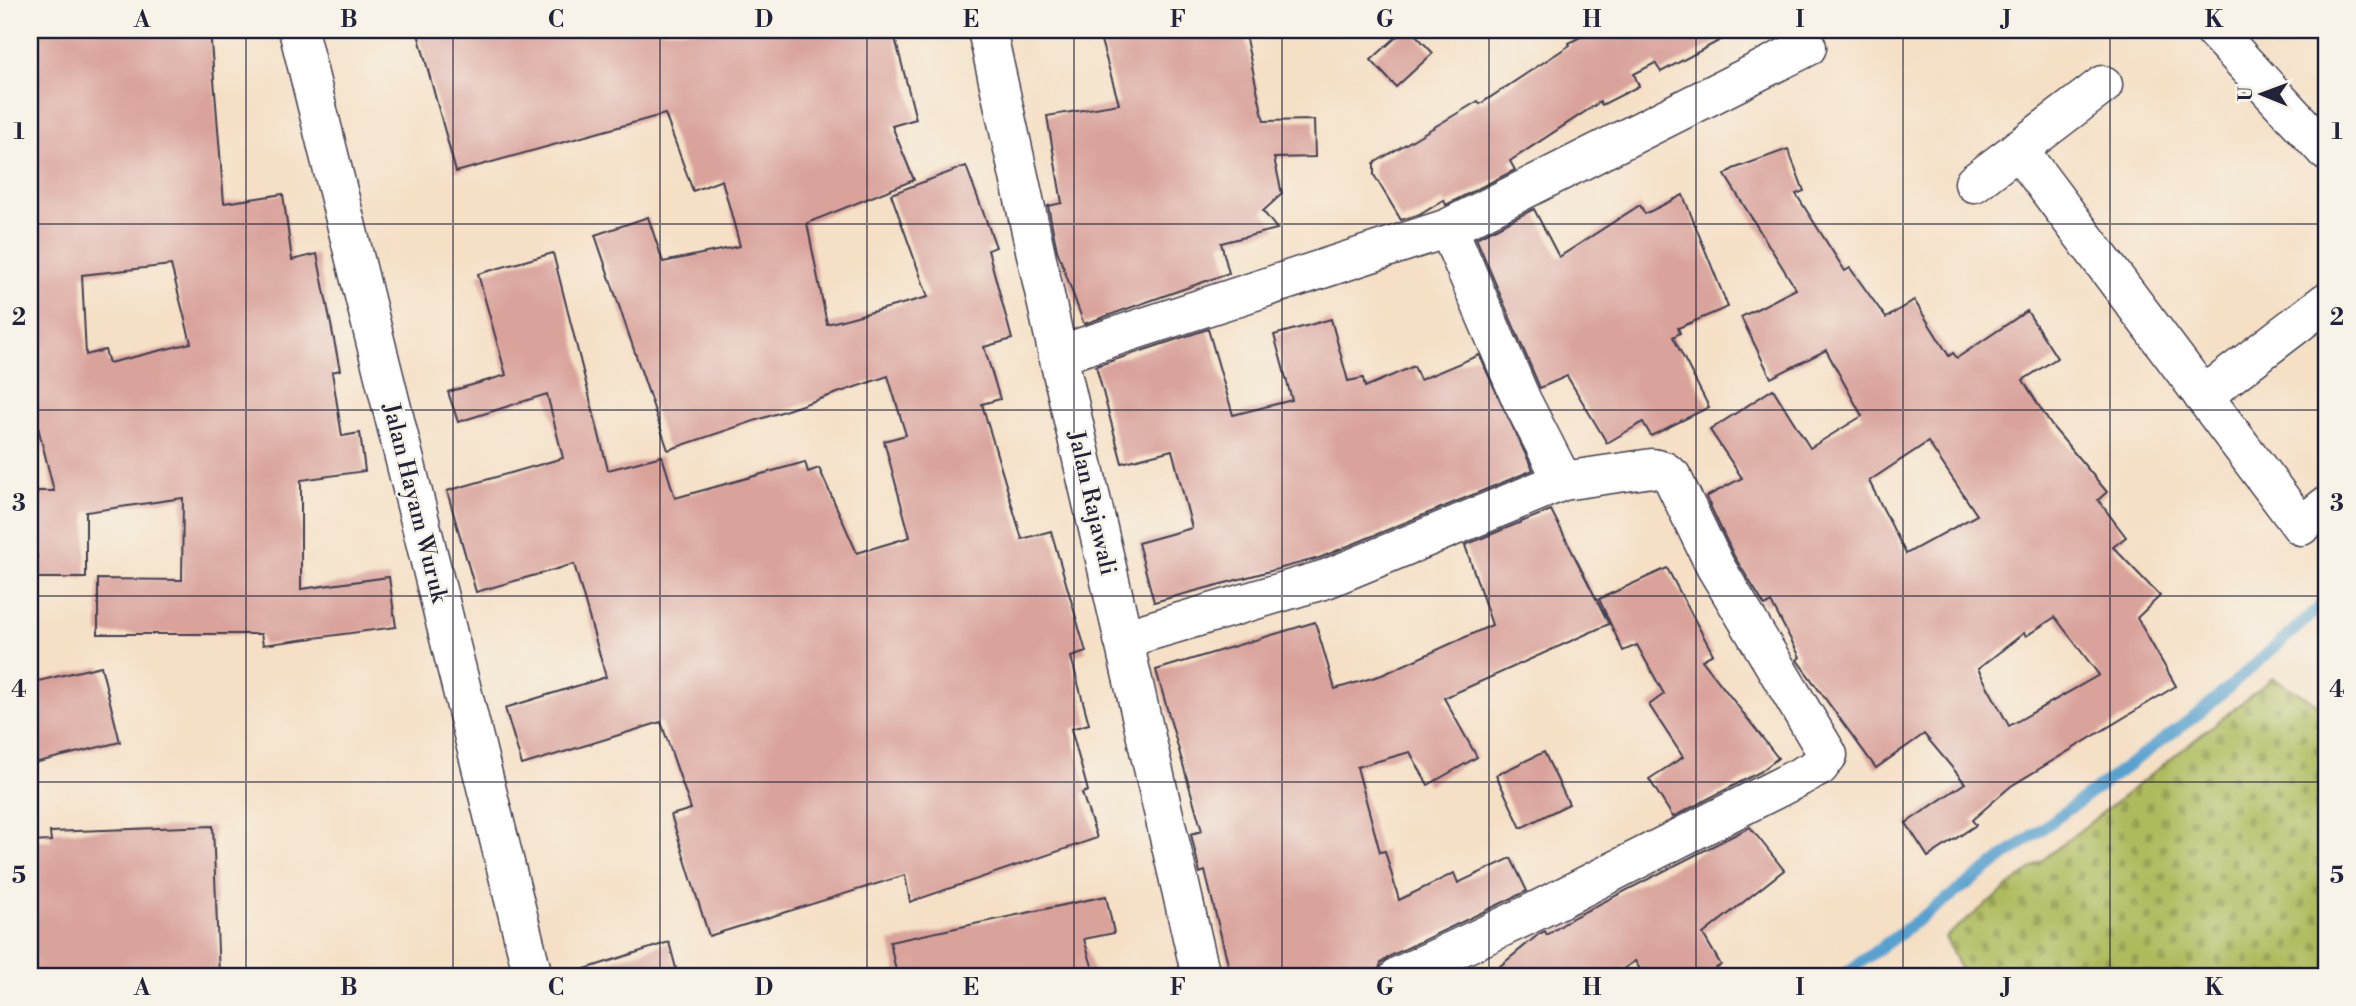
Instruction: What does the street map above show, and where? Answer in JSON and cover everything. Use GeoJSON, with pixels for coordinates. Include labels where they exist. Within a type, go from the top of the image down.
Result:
{"type":"FeatureCollection","features":[{"type":"Feature","properties":{"kind":"street","name":"Jalan Hayam Wuruk"},"geometry":{"type":"LineString","coordinates":[[298,30],[533,976]]}},
{"type":"Feature","properties":{"kind":"street","name":"Jalan Rajawali"},"geometry":{"type":"LineString","coordinates":[[987,30],[1058,355],[1201,976]]}},
{"type":"Feature","properties":{"kind":"street"},"geometry":{"type":"LineString","coordinates":[[2214,30],[2326,150]]}},
{"type":"Feature","properties":{"kind":"street"},"geometry":{"type":"LineString","coordinates":[[1058,355],[1448,228],[1807,47]]}},
{"type":"Feature","properties":{"kind":"street"},"geometry":{"type":"LineString","coordinates":[[1974,183],[2103,85]]}},
{"type":"Feature","properties":{"kind":"street"},"geometry":{"type":"LineString","coordinates":[[2018,149],[2301,526],[2326,506]]}},
{"type":"Feature","properties":{"kind":"street"},"geometry":{"type":"LineString","coordinates":[[1448,228],[1522,401],[1563,481]]}},
{"type":"Feature","properties":{"kind":"street"},"geometry":{"type":"LineString","coordinates":[[2203,396],[2326,302]]}},
{"type":"Feature","properties":{"kind":"street"},"geometry":{"type":"LineString","coordinates":[[1123,639],[1326,579],[1563,481],[1652,468],[1664,471],[1672,477],[1715,566],[1828,755],[1819,767],[1673,843],[1399,976]]}},
{"type":"Feature","properties":{"kind":"green space"},"geometry":{"type":"Polygon","coordinates":[[[2273,678],[2326,709],[2326,976],[1963,976],[1945,937],[2273,678]]]}},
{"type":"Feature","properties":{"kind":"building"},"geometry":{"type":"Polygon","coordinates":[[[30,30],[210,30],[224,203],[283,194],[292,260],[317,254],[340,370],[332,372],[342,436],[360,433],[365,471],[301,480],[301,589],[389,577],[396,627],[263,645],[261,634],[98,634],[98,579],[182,580],[183,498],[86,512],[86,578],[37,578],[37,555],[30,555],[30,495],[37,495],[37,491],[54,491],[30,395],[30,30]],[[171,265],[82,275],[86,355],[105,350],[109,363],[191,343],[171,265]]]}},
{"type":"Feature","properties":{"kind":"building"},"geometry":{"type":"Polygon","coordinates":[[[417,30],[893,30],[916,119],[892,126],[914,180],[807,223],[827,324],[928,297],[891,194],[966,166],[996,247],[988,250],[1012,339],[984,347],[1000,399],[982,404],[1022,539],[1051,531],[1086,652],[1071,657],[1089,724],[1071,729],[1088,791],[1082,793],[1097,838],[910,902],[905,875],[709,936],[671,815],[691,809],[661,722],[522,765],[505,708],[606,677],[574,564],[476,592],[447,491],[563,458],[547,394],[458,422],[448,392],[506,375],[478,274],[553,253],[608,470],[662,456],[675,498],[805,462],[808,472],[819,468],[857,553],[910,537],[884,441],[906,435],[888,376],[668,450],[595,235],[648,217],[663,262],[740,246],[722,180],[693,191],[665,114],[456,172],[417,30]]]}},
{"type":"Feature","properties":{"kind":"building"},"geometry":{"type":"Polygon","coordinates":[[[1098,30],[1244,30],[1264,121],[1314,120],[1315,157],[1274,158],[1282,194],[1263,211],[1277,229],[1221,243],[1229,273],[1084,324],[1057,250],[1048,206],[1062,203],[1047,116],[1119,104],[1098,30]]]}},
{"type":"Feature","properties":{"kind":"building"},"geometry":{"type":"Polygon","coordinates":[[[1404,30],[1411,30],[1433,53],[1396,87],[1371,60],[1404,30]]]}},
{"type":"Feature","properties":{"kind":"building"},"geometry":{"type":"Polygon","coordinates":[[[1593,30],[1739,30],[1661,72],[1655,63],[1634,74],[1639,86],[1602,105],[1600,102],[1510,161],[1515,170],[1446,205],[1444,200],[1421,214],[1401,220],[1374,175],[1374,163],[1478,101],[1480,104],[1570,45],[1569,43],[1593,30]]]}},
{"type":"Feature","properties":{"kind":"building"},"geometry":{"type":"Polygon","coordinates":[[[1788,149],[1804,191],[1796,194],[1845,271],[1850,268],[1886,318],[1914,300],[1949,356],[1953,353],[1957,358],[2027,311],[2057,358],[2023,380],[2051,425],[2107,492],[2098,500],[2126,537],[2113,547],[2160,596],[2137,618],[2176,686],[2011,786],[1972,820],[1976,825],[1928,857],[1906,823],[1965,783],[1924,734],[1876,768],[1797,660],[1800,657],[1771,602],[1765,606],[1734,556],[1706,497],[1742,478],[1710,430],[1773,389],[1810,448],[1862,416],[1826,350],[1771,378],[1741,317],[1796,289],[1725,175],[1733,169],[1788,149]],[[1928,442],[1869,481],[1906,554],[1977,515],[1928,442]],[[2055,617],[2026,636],[2024,633],[1978,669],[2009,726],[2099,675],[2055,617]]]}},
{"type":"Feature","properties":{"kind":"building"},"geometry":{"type":"Polygon","coordinates":[[[1683,195],[1728,307],[1678,328],[1680,333],[1673,337],[1709,407],[1651,436],[1643,422],[1607,443],[1567,376],[1540,388],[1476,238],[1534,209],[1559,257],[1640,205],[1645,214],[1683,195]]]}},
{"type":"Feature","properties":{"kind":"building"},"geometry":{"type":"Polygon","coordinates":[[[1331,319],[1348,381],[1363,378],[1365,387],[1414,366],[1420,380],[1479,355],[1533,470],[1319,558],[1154,602],[1138,543],[1192,528],[1172,450],[1122,463],[1096,366],[1208,329],[1233,415],[1292,400],[1274,335],[1331,319]]]}},
{"type":"Feature","properties":{"kind":"building"},"geometry":{"type":"Polygon","coordinates":[[[1551,510],[1609,624],[1444,698],[1477,757],[1428,785],[1410,752],[1357,767],[1380,852],[1385,851],[1399,900],[1454,873],[1458,883],[1511,858],[1527,891],[1390,956],[1381,963],[1378,972],[1369,976],[1231,976],[1205,871],[1200,873],[1191,834],[1202,831],[1156,670],[1315,622],[1335,689],[1382,675],[1492,625],[1465,545],[1551,510]]]}},
{"type":"Feature","properties":{"kind":"building"},"geometry":{"type":"Polygon","coordinates":[[[1667,568],[1713,654],[1702,660],[1778,758],[1760,772],[1673,817],[1649,779],[1683,757],[1649,705],[1664,694],[1637,645],[1623,651],[1599,599],[1667,568]]]}},
{"type":"Feature","properties":{"kind":"building"},"geometry":{"type":"Polygon","coordinates":[[[101,666],[120,742],[30,764],[30,683],[101,666]]]}},
{"type":"Feature","properties":{"kind":"building"},"geometry":{"type":"Polygon","coordinates":[[[1544,752],[1569,804],[1521,828],[1496,775],[1544,752]]]}},
{"type":"Feature","properties":{"kind":"building"},"geometry":{"type":"Polygon","coordinates":[[[213,826],[219,976],[30,976],[30,842],[51,841],[50,832],[213,826]]]}},
{"type":"Feature","properties":{"kind":"building"},"geometry":{"type":"Polygon","coordinates":[[[1750,827],[1784,870],[1703,934],[1721,965],[1702,976],[1644,976],[1635,961],[1613,976],[1488,976],[1539,934],[1545,931],[1547,935],[1574,917],[1750,827]]]}},
{"type":"Feature","properties":{"kind":"building"},"geometry":{"type":"Polygon","coordinates":[[[1106,896],[1114,933],[1084,939],[1095,976],[897,976],[890,942],[1106,896]]]}},
{"type":"Feature","properties":{"kind":"building"},"geometry":{"type":"Polygon","coordinates":[[[669,942],[678,976],[584,976],[582,970],[669,942]]]}},
{"type":"Feature","properties":{"kind":"waterway"},"geometry":{"type":"LineString","coordinates":[[1842,976],[2202,711],[2326,602]]}}]}
